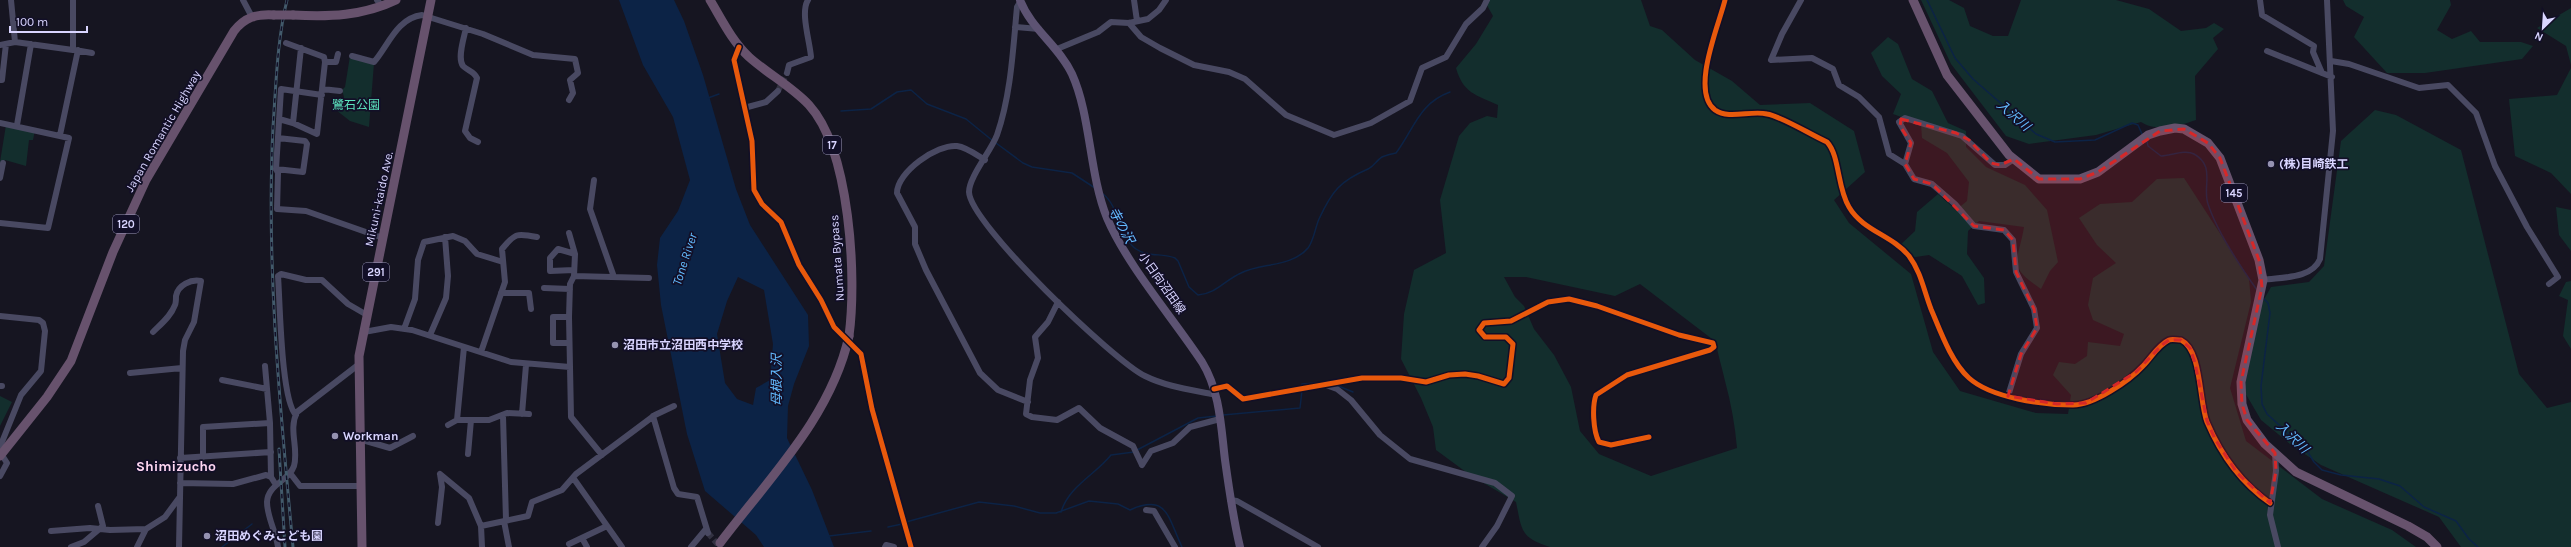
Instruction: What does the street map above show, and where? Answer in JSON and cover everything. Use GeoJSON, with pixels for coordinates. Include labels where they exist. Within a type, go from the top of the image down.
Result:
{"type":"FeatureCollection","features":[{"type":"Feature","properties":{"kind":"highway"},"geometry":{"type":"LineString","coordinates":[[252,17],[274,15],[337,17],[379,3],[396,0]]}},
{"type":"Feature","properties":{"kind":"highway","name":"Mikuni-kaido Ave."},"geometry":{"type":"LineString","coordinates":[[362,547],[358,365],[431,0]]}},
{"type":"Feature","properties":{"kind":"highway","name":"Numata Bypass"},"geometry":{"type":"LineString","coordinates":[[710,0],[740,47],[809,105],[830,137],[843,194],[853,274],[849,336],[837,376],[820,411],[719,545]]}},
{"type":"Feature","properties":{"kind":"highway","name":"145"},"geometry":{"type":"LineString","coordinates":[[1913,0],[1947,75],[2014,159],[2039,179],[2080,179],[2098,172],[2148,135],[2160,131],[2175,128],[2192,133],[2208,143],[2220,158],[2259,260],[2263,280],[2240,382],[2242,404],[2247,420],[2256,433],[2296,472],[2311,481],[2408,526],[2427,537],[2437,547]]}},
{"type":"Feature","properties":{"kind":"highway","name":"Japan Romantic Highway"},"geometry":{"type":"LineString","coordinates":[[0,452],[47,397],[71,361],[113,252],[146,180],[234,31],[244,20],[252,17]]}},
{"type":"Feature","properties":{"kind":"main road","name":"小日向沼田線"},"geometry":{"type":"LineString","coordinates":[[1020,1],[1039,29],[1057,49],[1076,83],[1100,195],[1114,232],[1202,362],[1215,392],[1230,500],[1240,547]]}},
{"type":"Feature","properties":{"kind":"street"},"geometry":{"type":"LineString","coordinates":[[11,0],[15,42]]}},
{"type":"Feature","properties":{"kind":"street"},"geometry":{"type":"LineString","coordinates":[[60,135],[76,50],[73,0]]}},
{"type":"Feature","properties":{"kind":"street"},"geometry":{"type":"LineString","coordinates":[[243,0],[252,17]]}},
{"type":"Feature","properties":{"kind":"street"},"geometry":{"type":"LineString","coordinates":[[786,72],[789,65],[811,57],[810,37],[804,16],[808,0]]}},
{"type":"Feature","properties":{"kind":"street"},"geometry":{"type":"LineString","coordinates":[[1134,0],[1137,21]]}},
{"type":"Feature","properties":{"kind":"street"},"geometry":{"type":"LineString","coordinates":[[1057,49],[1098,32],[1111,22],[1129,23],[1148,19],[1159,10],[1166,0]]}},
{"type":"Feature","properties":{"kind":"street"},"geometry":{"type":"LineString","coordinates":[[1129,23],[1140,37],[1160,48],[1194,65],[1229,72],[1245,79],[1286,115],[1334,135],[1370,123],[1410,101],[1422,68],[1446,57],[1466,24],[1483,8],[1487,0]]}},
{"type":"Feature","properties":{"kind":"street"},"geometry":{"type":"LineString","coordinates":[[1725,0],[1707,65],[1704,89],[1707,99],[1716,110],[1725,113],[1767,114],[1827,142],[1834,153],[1839,182],[1849,208],[1868,228],[1893,241],[1912,260],[1949,346],[1968,377],[1992,391],[2008,396],[2057,404],[2086,403],[2104,394],[2136,372],[2169,340],[2180,340],[2190,348],[2195,363],[2207,420],[2215,439],[2237,473],[2257,494],[2270,503]]}},
{"type":"Feature","properties":{"kind":"street"},"geometry":{"type":"LineString","coordinates":[[1801,0],[1782,34],[1771,60],[1812,58],[1834,69],[1840,85],[1872,107],[1882,124],[1889,154],[1905,164],[1914,179],[1932,184],[1955,204],[1974,226],[2004,230],[2013,240],[2016,272],[2034,309],[2037,328],[2021,354],[2008,396]]}},
{"type":"Feature","properties":{"kind":"street"},"geometry":{"type":"LineString","coordinates":[[2260,0],[2262,15],[2314,46],[2313,52],[2322,73]]}},
{"type":"Feature","properties":{"kind":"street"},"geometry":{"type":"LineString","coordinates":[[2263,280],[2303,274],[2315,268],[2320,259],[2333,130],[2332,77],[2327,0]]}},
{"type":"Feature","properties":{"kind":"street"},"geometry":{"type":"LineString","coordinates":[[1020,1],[1017,7],[1011,70],[997,135],[985,160],[972,181],[969,192],[974,207],[1010,252],[1058,302],[1112,352],[1144,376],[1181,388],[1215,392],[1227,386],[1243,400],[1362,378],[1401,378],[1426,382],[1461,374],[1478,376],[1504,384],[1509,378],[1513,344],[1506,337],[1485,337],[1479,330],[1484,323],[1510,322],[1548,302],[1569,299],[1582,301],[1679,335],[1713,343],[1714,347],[1710,350],[1628,375],[1596,395],[1594,406],[1596,435],[1599,442],[1611,445],[1649,438]]}},
{"type":"Feature","properties":{"kind":"street"},"geometry":{"type":"LineString","coordinates":[[352,56],[374,62],[386,48],[396,28],[419,15],[428,16],[466,28],[533,55],[576,59],[578,73],[570,80],[573,92],[569,100]]}},
{"type":"Feature","properties":{"kind":"street"},"geometry":{"type":"LineString","coordinates":[[1015,27],[1039,29]]}},
{"type":"Feature","properties":{"kind":"street"},"geometry":{"type":"LineString","coordinates":[[466,28],[461,60],[464,67],[474,73],[477,78],[465,131],[470,138],[478,142]]}},
{"type":"Feature","properties":{"kind":"street"},"geometry":{"type":"LineString","coordinates":[[0,80],[2,80],[3,45],[15,42],[92,53]]}},
{"type":"Feature","properties":{"kind":"street"},"geometry":{"type":"LineString","coordinates":[[279,119],[293,123],[317,134],[325,62],[324,57],[286,43]]}},
{"type":"Feature","properties":{"kind":"street"},"geometry":{"type":"LineString","coordinates":[[17,125],[30,44]]}},
{"type":"Feature","properties":{"kind":"street"},"geometry":{"type":"LineString","coordinates":[[740,47],[734,60],[752,142],[754,190],[758,198],[781,222],[799,265],[821,300],[834,327],[861,354],[872,409],[911,547]]}},
{"type":"Feature","properties":{"kind":"street"},"geometry":{"type":"LineString","coordinates":[[293,123],[301,48]]}},
{"type":"Feature","properties":{"kind":"street"},"geometry":{"type":"LineString","coordinates":[[2267,51],[2332,77]]}},
{"type":"Feature","properties":{"kind":"street"},"geometry":{"type":"LineString","coordinates":[[325,62],[336,62],[338,54]]}},
{"type":"Feature","properties":{"kind":"street"},"geometry":{"type":"LineString","coordinates":[[2331,61],[2349,64],[2419,88],[2448,85],[2457,91],[2476,114],[2495,166],[2527,227],[2558,277],[2549,284]]}},
{"type":"Feature","properties":{"kind":"street"},"geometry":{"type":"LineString","coordinates":[[340,91],[322,92],[281,89],[276,169],[278,173],[277,209],[306,211],[383,238]]}},
{"type":"Feature","properties":{"kind":"street"},"geometry":{"type":"LineString","coordinates":[[744,108],[766,102],[778,92]]}},
{"type":"Feature","properties":{"kind":"street"},"geometry":{"type":"LineString","coordinates":[[1905,164],[1911,143],[1899,122],[1905,118],[1962,136],[1995,165],[2005,164],[2014,159]]}},
{"type":"Feature","properties":{"kind":"street"},"geometry":{"type":"LineString","coordinates":[[0,123],[17,125],[69,138],[48,228],[0,223]]}},
{"type":"Feature","properties":{"kind":"street"},"geometry":{"type":"LineString","coordinates":[[276,169],[303,172],[307,144],[305,141],[278,138]]}},
{"type":"Feature","properties":{"kind":"street"},"geometry":{"type":"LineString","coordinates":[[985,160],[958,146],[938,150],[916,164],[906,174],[899,184],[897,193],[915,227],[915,244],[933,284],[980,373],[998,390],[1028,402]]}},
{"type":"Feature","properties":{"kind":"street"},"geometry":{"type":"LineString","coordinates":[[0,178],[3,163]]}},
{"type":"Feature","properties":{"kind":"street"},"geometry":{"type":"LineString","coordinates":[[594,180],[590,209],[614,277]]}},
{"type":"Feature","properties":{"kind":"street"},"geometry":{"type":"LineString","coordinates":[[569,232],[575,254],[574,273],[570,289],[569,317],[571,417],[602,455]]}},
{"type":"Feature","properties":{"kind":"street"},"geometry":{"type":"LineString","coordinates":[[481,352],[505,282],[502,249],[513,236],[521,234],[537,237]]}},
{"type":"Feature","properties":{"kind":"street"},"geometry":{"type":"LineString","coordinates":[[404,329],[415,299],[421,247],[428,240],[453,236],[466,241],[477,254],[504,262]]}},
{"type":"Feature","properties":{"kind":"street"},"geometry":{"type":"LineString","coordinates":[[430,335],[446,298],[448,276],[445,237]]}},
{"type":"Feature","properties":{"kind":"street"},"geometry":{"type":"LineString","coordinates":[[575,254],[558,248],[550,258],[550,271],[614,277],[649,278]]}},
{"type":"Feature","properties":{"kind":"street"},"geometry":{"type":"LineString","coordinates":[[296,415],[290,407],[286,386],[278,276],[281,274],[306,280],[322,280],[348,304],[367,315]]}},
{"type":"Feature","properties":{"kind":"street"},"geometry":{"type":"LineString","coordinates":[[153,332],[169,315],[175,305],[176,294],[186,282],[195,280],[201,281],[194,322],[185,340],[182,368],[178,547]]}},
{"type":"Feature","properties":{"kind":"street"},"geometry":{"type":"LineString","coordinates":[[544,288],[570,289]]}},
{"type":"Feature","properties":{"kind":"street"},"geometry":{"type":"LineString","coordinates":[[501,293],[528,293],[531,308]]}},
{"type":"Feature","properties":{"kind":"street"},"geometry":{"type":"LineString","coordinates":[[1058,302],[1048,322],[1036,337],[1038,358],[1030,380],[1026,414],[1032,417],[1057,420],[1074,409],[1082,410],[1100,428],[1134,446],[1142,465],[1152,451],[1173,443],[1190,428],[1220,420]]}},
{"type":"Feature","properties":{"kind":"street"},"geometry":{"type":"LineString","coordinates":[[0,316],[39,320],[43,322],[45,331],[40,371],[21,395],[0,452],[7,463],[0,476]]}},
{"type":"Feature","properties":{"kind":"street"},"geometry":{"type":"LineString","coordinates":[[569,317],[553,317],[553,343],[569,343]]}},
{"type":"Feature","properties":{"kind":"street"},"geometry":{"type":"LineString","coordinates":[[364,332],[391,327],[404,329],[430,335],[503,360],[526,365],[570,367]]}},
{"type":"Feature","properties":{"kind":"street"},"geometry":{"type":"LineString","coordinates":[[457,420],[464,347]]}},
{"type":"Feature","properties":{"kind":"street"},"geometry":{"type":"LineString","coordinates":[[278,547],[267,502],[272,489],[290,473],[294,465],[292,426],[296,415],[358,365]]}},
{"type":"Feature","properties":{"kind":"street"},"geometry":{"type":"LineString","coordinates":[[522,414],[526,365]]}},
{"type":"Feature","properties":{"kind":"street"},"geometry":{"type":"LineString","coordinates":[[264,366],[270,423],[271,477],[276,485]]}},
{"type":"Feature","properties":{"kind":"street"},"geometry":{"type":"LineString","coordinates":[[130,373],[182,368]]}},
{"type":"Feature","properties":{"kind":"street"},"geometry":{"type":"LineString","coordinates":[[222,380],[267,389]]}},
{"type":"Feature","properties":{"kind":"street"},"geometry":{"type":"LineString","coordinates":[[1326,385],[1337,388],[1351,400],[1380,435],[1410,459],[1480,481],[1490,482],[1512,496],[1497,526],[1482,547]]}},
{"type":"Feature","properties":{"kind":"street"},"geometry":{"type":"LineString","coordinates":[[481,526],[528,516],[532,502],[562,490],[574,479],[576,474],[653,416],[674,406]]}},
{"type":"Feature","properties":{"kind":"street"},"geometry":{"type":"LineString","coordinates":[[448,425],[457,420],[489,420],[503,416],[507,413],[529,414]]}},
{"type":"Feature","properties":{"kind":"street"},"geometry":{"type":"LineString","coordinates":[[503,416],[505,521],[509,547]]}},
{"type":"Feature","properties":{"kind":"street"},"geometry":{"type":"LineString","coordinates":[[653,416],[674,488],[678,494],[697,497],[707,531],[691,547]]}},
{"type":"Feature","properties":{"kind":"street"},"geometry":{"type":"LineString","coordinates":[[468,454],[471,420]]}},
{"type":"Feature","properties":{"kind":"street"},"geometry":{"type":"LineString","coordinates":[[203,457],[203,427],[270,423]]}},
{"type":"Feature","properties":{"kind":"street"},"geometry":{"type":"LineString","coordinates":[[359,438],[390,448],[413,436]]}},
{"type":"Feature","properties":{"kind":"street"},"geometry":{"type":"LineString","coordinates":[[180,458],[271,452]]}},
{"type":"Feature","properties":{"kind":"street"},"geometry":{"type":"LineString","coordinates":[[2275,453],[2276,471],[2270,503],[2270,515],[2278,547]]}},
{"type":"Feature","properties":{"kind":"street"},"geometry":{"type":"LineString","coordinates":[[290,473],[300,486],[360,486]]}},
{"type":"Feature","properties":{"kind":"street"},"geometry":{"type":"LineString","coordinates":[[438,523],[442,487],[440,474],[469,498],[481,526],[482,547]]}},
{"type":"Feature","properties":{"kind":"street"},"geometry":{"type":"LineString","coordinates":[[180,483],[233,484],[266,475],[271,477]]}},
{"type":"Feature","properties":{"kind":"street"},"geometry":{"type":"LineString","coordinates":[[574,479],[622,547]]}},
{"type":"Feature","properties":{"kind":"street"},"geometry":{"type":"LineString","coordinates":[[137,547],[146,529],[165,516],[180,498]]}},
{"type":"Feature","properties":{"kind":"street"},"geometry":{"type":"LineString","coordinates":[[1230,500],[1236,501],[1278,523],[1318,547]]}},
{"type":"Feature","properties":{"kind":"street"},"geometry":{"type":"LineString","coordinates":[[71,547],[84,542],[103,526],[98,506]]}},
{"type":"Feature","properties":{"kind":"street"},"geometry":{"type":"LineString","coordinates":[[1146,510],[1154,511],[1159,517],[1175,547]]}},
{"type":"Feature","properties":{"kind":"street"},"geometry":{"type":"LineString","coordinates":[[569,544],[608,526]]}},
{"type":"Feature","properties":{"kind":"street"},"geometry":{"type":"LineString","coordinates":[[51,531],[146,529]]}},
{"type":"Feature","properties":{"kind":"street"},"geometry":{"type":"LineString","coordinates":[[582,538],[586,547]]}},
{"type":"Feature","properties":{"kind":"street"},"geometry":{"type":"LineString","coordinates":[[885,547],[886,545],[894,547]]}},
{"type":"Feature","properties":{"kind":"highlighted area"},"geometry":{"type":"Polygon","coordinates":[[[1901,119],[1956,133],[1969,140],[1991,163],[2000,165],[2014,159],[2039,179],[2080,179],[2098,172],[2160,131],[2184,129],[2208,143],[2220,158],[2259,260],[2262,287],[2241,382],[2242,404],[2247,420],[2275,453],[2276,471],[2270,503],[2237,473],[2215,439],[2207,421],[2195,363],[2190,348],[2181,340],[2169,340],[2162,345],[2136,372],[2086,403],[2057,404],[2008,396],[2021,354],[2037,328],[2034,309],[2016,272],[2013,240],[2004,230],[1974,226],[1932,184],[1914,179],[1905,164],[1911,143],[1900,126],[1901,119]]]}},
{"type":"Feature","properties":{"kind":"green space"},"geometry":{"type":"Polygon","coordinates":[[[1484,0],[1641,0],[1650,26],[1662,30],[1695,60],[1732,81],[1760,105],[1810,103],[1854,131],[1865,172],[1834,200],[1849,223],[1911,274],[1933,352],[1960,391],[2036,413],[2068,414],[2071,395],[2053,375],[2059,362],[2075,364],[2087,356],[2088,342],[2120,346],[2124,334],[2093,320],[2088,305],[2093,278],[2116,263],[2097,245],[2079,218],[2100,204],[2132,202],[2157,179],[2184,178],[2249,278],[2251,302],[2230,388],[2246,441],[2322,499],[2392,530],[2416,547],[1550,547],[1533,540],[1524,532],[1521,526],[1516,502],[1470,475],[1436,450],[1433,427],[1421,398],[1401,359],[1404,314],[1414,270],[1446,253],[1440,200],[1459,136],[1470,123],[1487,116],[1497,118],[1498,105],[1471,92],[1462,83],[1456,68],[1476,44],[1493,16],[1484,0]],[[1504,277],[1515,297],[1524,306],[1534,329],[1554,355],[1571,387],[1580,431],[1599,454],[1651,476],[1737,448],[1731,406],[1716,342],[1640,284],[1615,296],[1526,277],[1504,277]]]}},
{"type":"Feature","properties":{"kind":"green space"},"geometry":{"type":"Polygon","coordinates":[[[1921,0],[1949,0],[1964,8],[1970,26],[1993,36],[2008,36],[2021,0],[2116,0],[2149,9],[2181,31],[2206,28],[2214,23],[2224,29],[2213,38],[2218,49],[2195,76],[2196,120],[2168,127],[2154,127],[2141,122],[2096,135],[2029,144],[2006,136],[1951,64],[1921,0]]]}},
{"type":"Feature","properties":{"kind":"green space"},"geometry":{"type":"Polygon","coordinates":[[[2343,0],[2450,0],[2451,5],[2437,30],[2452,39],[2471,31],[2480,42],[2521,42],[2533,46],[2522,59],[2425,73],[2387,73],[2354,37],[2364,17],[2346,6],[2343,0]]]}},
{"type":"Feature","properties":{"kind":"green space"},"geometry":{"type":"Polygon","coordinates":[[[2571,8],[2571,65],[2566,46],[2537,28],[2571,8]]]}},
{"type":"Feature","properties":{"kind":"green space"},"geometry":{"type":"Polygon","coordinates":[[[1888,37],[1898,44],[1912,79],[1932,91],[1948,123],[1966,131],[1966,147],[1986,167],[2025,185],[2047,210],[2058,262],[2050,271],[2041,289],[2023,274],[2017,262],[2024,227],[1979,221],[1968,231],[1967,254],[1984,278],[1985,303],[1978,305],[1962,276],[1929,255],[1909,258],[1897,248],[1915,231],[1917,212],[1938,194],[1956,210],[1967,201],[1969,182],[1947,153],[1922,138],[1921,124],[1893,114],[1901,94],[1882,76],[1871,53],[1888,37]]]}},
{"type":"Feature","properties":{"kind":"green space","name":"鷺石公園"},"geometry":{"type":"Polygon","coordinates":[[[350,56],[374,63],[369,127],[350,121],[336,110],[344,97],[342,90],[345,87],[350,56]]]}},
{"type":"Feature","properties":{"kind":"green space"},"geometry":{"type":"Polygon","coordinates":[[[2571,68],[2571,194],[2551,173],[2515,156],[2509,99],[2557,95],[2571,68]]]}},
{"type":"Feature","properties":{"kind":"green space"},"geometry":{"type":"Polygon","coordinates":[[[2375,110],[2396,115],[2461,150],[2519,374],[2547,408],[2571,402],[2571,547],[2461,547],[2439,517],[2321,465],[2290,444],[2261,420],[2244,391],[2258,310],[2271,287],[2309,282],[2324,266],[2341,141],[2375,110]]]}},
{"type":"Feature","properties":{"kind":"green space"},"geometry":{"type":"Polygon","coordinates":[[[6,125],[35,130],[33,140],[29,140],[26,166],[5,160],[4,163],[0,162],[6,125]]]}},
{"type":"Feature","properties":{"kind":"green space"},"geometry":{"type":"Polygon","coordinates":[[[2556,207],[2571,210],[2571,251],[2559,235],[2556,207]]]}},
{"type":"Feature","properties":{"kind":"green space"},"geometry":{"type":"Polygon","coordinates":[[[2571,281],[2571,349],[2563,336],[2568,300],[2559,296],[2566,282],[2571,281]]]}},
{"type":"Feature","properties":{"kind":"green space"},"geometry":{"type":"Polygon","coordinates":[[[0,396],[12,402],[0,426],[0,396]]]}},
{"type":"Feature","properties":{"kind":"water","name":"Tone River"},"geometry":{"type":"Polygon","coordinates":[[[619,0],[674,0],[684,21],[703,75],[736,189],[750,225],[808,315],[809,346],[794,384],[788,406],[787,438],[812,490],[834,547],[764,547],[756,535],[705,491],[687,434],[661,305],[657,265],[660,238],[678,211],[690,180],[673,117],[643,65],[619,0]],[[738,277],[727,301],[717,334],[725,383],[737,399],[753,405],[756,388],[770,380],[773,344],[764,290],[738,277]]]}},
{"type":"Feature","properties":{"kind":"waterway","name":"入沢川"},"geometry":{"type":"LineString","coordinates":[[1927,0],[1955,58],[1973,79],[2036,134],[2055,142],[2095,140],[2132,123],[2138,125],[2142,134]]}},
{"type":"Feature","properties":{"kind":"waterway","name":"寺の沢"},"geometry":{"type":"LineString","coordinates":[[841,111],[871,109],[897,92],[911,90],[927,104],[966,119],[993,141]]}},
{"type":"Feature","properties":{"kind":"waterway","name":"寺の沢"},"geometry":{"type":"LineString","coordinates":[[1103,194],[1113,206],[1126,237],[1136,249],[1145,253],[1175,258],[1178,261],[1189,287],[1198,295],[1204,294],[1210,292],[1241,273],[1285,262],[1294,259],[1301,254],[1310,245],[1324,209],[1338,188],[1350,178],[1370,168],[1382,157],[1396,153],[1424,110],[1431,103],[1450,92]]}},
{"type":"Feature","properties":{"kind":"waterway","name":"寺の沢"},"geometry":{"type":"LineString","coordinates":[[708,98],[719,94]]}},
{"type":"Feature","properties":{"kind":"waterway","name":"入沢川"},"geometry":{"type":"LineString","coordinates":[[2147,141],[2148,146],[2161,156],[2186,152],[2194,154],[2205,164],[2207,171],[2206,191],[2208,204],[2212,215],[2243,270],[2257,290]]}},
{"type":"Feature","properties":{"kind":"waterway","name":"寺の沢"},"geometry":{"type":"LineString","coordinates":[[996,143],[1023,163],[1032,167],[1072,173],[1095,188]]}},
{"type":"Feature","properties":{"kind":"waterway","name":"入沢川"},"geometry":{"type":"LineString","coordinates":[[2264,299],[2268,303],[2270,313],[2261,386],[2262,404],[2267,414],[2289,434],[2302,443],[2314,462],[2322,470],[2341,475],[2379,479],[2400,486],[2424,507],[2456,521],[2469,539],[2478,547]]}},
{"type":"Feature","properties":{"kind":"waterway"},"geometry":{"type":"LineString","coordinates":[[1302,386],[1302,384],[1329,382]]}},
{"type":"Feature","properties":{"kind":"waterway"},"geometry":{"type":"LineString","coordinates":[[1336,385],[1353,392]]}},
{"type":"Feature","properties":{"kind":"waterway"},"geometry":{"type":"LineString","coordinates":[[1223,415],[1300,408],[1302,390]]}},
{"type":"Feature","properties":{"kind":"waterway"},"geometry":{"type":"LineString","coordinates":[[1137,450],[1198,418],[1217,416]]}},
{"type":"Feature","properties":{"kind":"waterway"},"geometry":{"type":"LineString","coordinates":[[1061,512],[1065,503],[1076,488],[1111,455],[1134,452]]}},
{"type":"Feature","properties":{"kind":"waterway","name":"母根入沢"},"geometry":{"type":"LineString","coordinates":[[906,522],[979,502],[1014,506],[1040,513],[1056,513],[1089,501],[1118,504],[1130,510],[1152,505],[1165,511],[1182,547]]}},
{"type":"Feature","properties":{"kind":"waterway"},"geometry":{"type":"LineString","coordinates":[[222,547],[252,524]]}},
{"type":"Feature","properties":{"kind":"waterway","name":"母根入沢"},"geometry":{"type":"LineString","coordinates":[[888,527],[902,524]]}},
{"type":"Feature","properties":{"kind":"waterway","name":"母根入沢"},"geometry":{"type":"LineString","coordinates":[[829,536],[871,531]]}},
{"type":"Feature","properties":{"kind":"tunnel"},"geometry":{"type":"LineString","coordinates":[[778,91],[787,73]]}},
{"type":"Feature","properties":{"kind":"tunnel"},"geometry":{"type":"LineString","coordinates":[[708,533],[720,547]]}},
{"type":"Feature","properties":{"kind":"railway"},"geometry":{"type":"LineString","coordinates":[[287,0],[281,31],[276,79],[271,180],[271,232],[279,390],[293,547]]}},
{"type":"Feature","properties":{"kind":"railway"},"geometry":{"type":"LineString","coordinates":[[279,449],[285,547]]}},
{"type":"Feature","properties":{"kind":"cycle path"},"geometry":{"type":"LineString","coordinates":[[1725,0],[1708,57],[1705,88],[1708,101],[1715,110],[1721,113],[1733,115],[1761,113],[1774,116],[1789,122],[1827,142],[1834,155],[1842,191],[1849,207],[1862,222],[1894,243],[1909,256],[1919,275],[1931,309],[1951,355],[1969,378],[1990,391],[2018,399],[2047,404],[2081,404],[2101,397],[2120,385],[2137,372],[2165,342],[2170,340],[2181,340],[2188,346],[2193,354],[2199,377],[2204,413],[2225,457],[2250,487],[2270,503]]}},
{"type":"Feature","properties":{"kind":"cycle path"},"geometry":{"type":"LineString","coordinates":[[739,47],[734,60],[752,141],[754,190],[762,204],[781,222],[799,265],[821,300],[834,327],[861,354],[872,409],[911,547]]}},
{"type":"Feature","properties":{"kind":"cycle path"},"geometry":{"type":"LineString","coordinates":[[1214,389],[1227,386],[1243,399],[1362,378],[1401,378],[1426,382],[1449,375],[1465,374],[1478,376],[1504,384],[1509,378],[1513,344],[1506,337],[1485,337],[1479,330],[1484,323],[1511,321],[1548,302],[1569,299],[1597,306],[1679,335],[1713,343],[1714,347],[1710,350],[1627,375],[1596,395],[1594,418],[1595,432],[1599,442],[1611,445],[1649,437]]}},
{"type":"Feature","properties":{"kind":"place","name":"(株)目崎鉄工"},"geometry":{"type":"Point","coordinates":[2271,164]}},
{"type":"Feature","properties":{"kind":"place","name":"沼田市立沼田西中学校"},"geometry":{"type":"Point","coordinates":[615,345]}},
{"type":"Feature","properties":{"kind":"place","name":"Workman"},"geometry":{"type":"Point","coordinates":[335,436]}},
{"type":"Feature","properties":{"kind":"place","name":"沼田めぐみこども園"},"geometry":{"type":"Point","coordinates":[207,536]}},
{"type":"Feature","properties":{"kind":"district","name":"Shimizucho"},"geometry":{"type":"Point","coordinates":[176,466]}}]}
